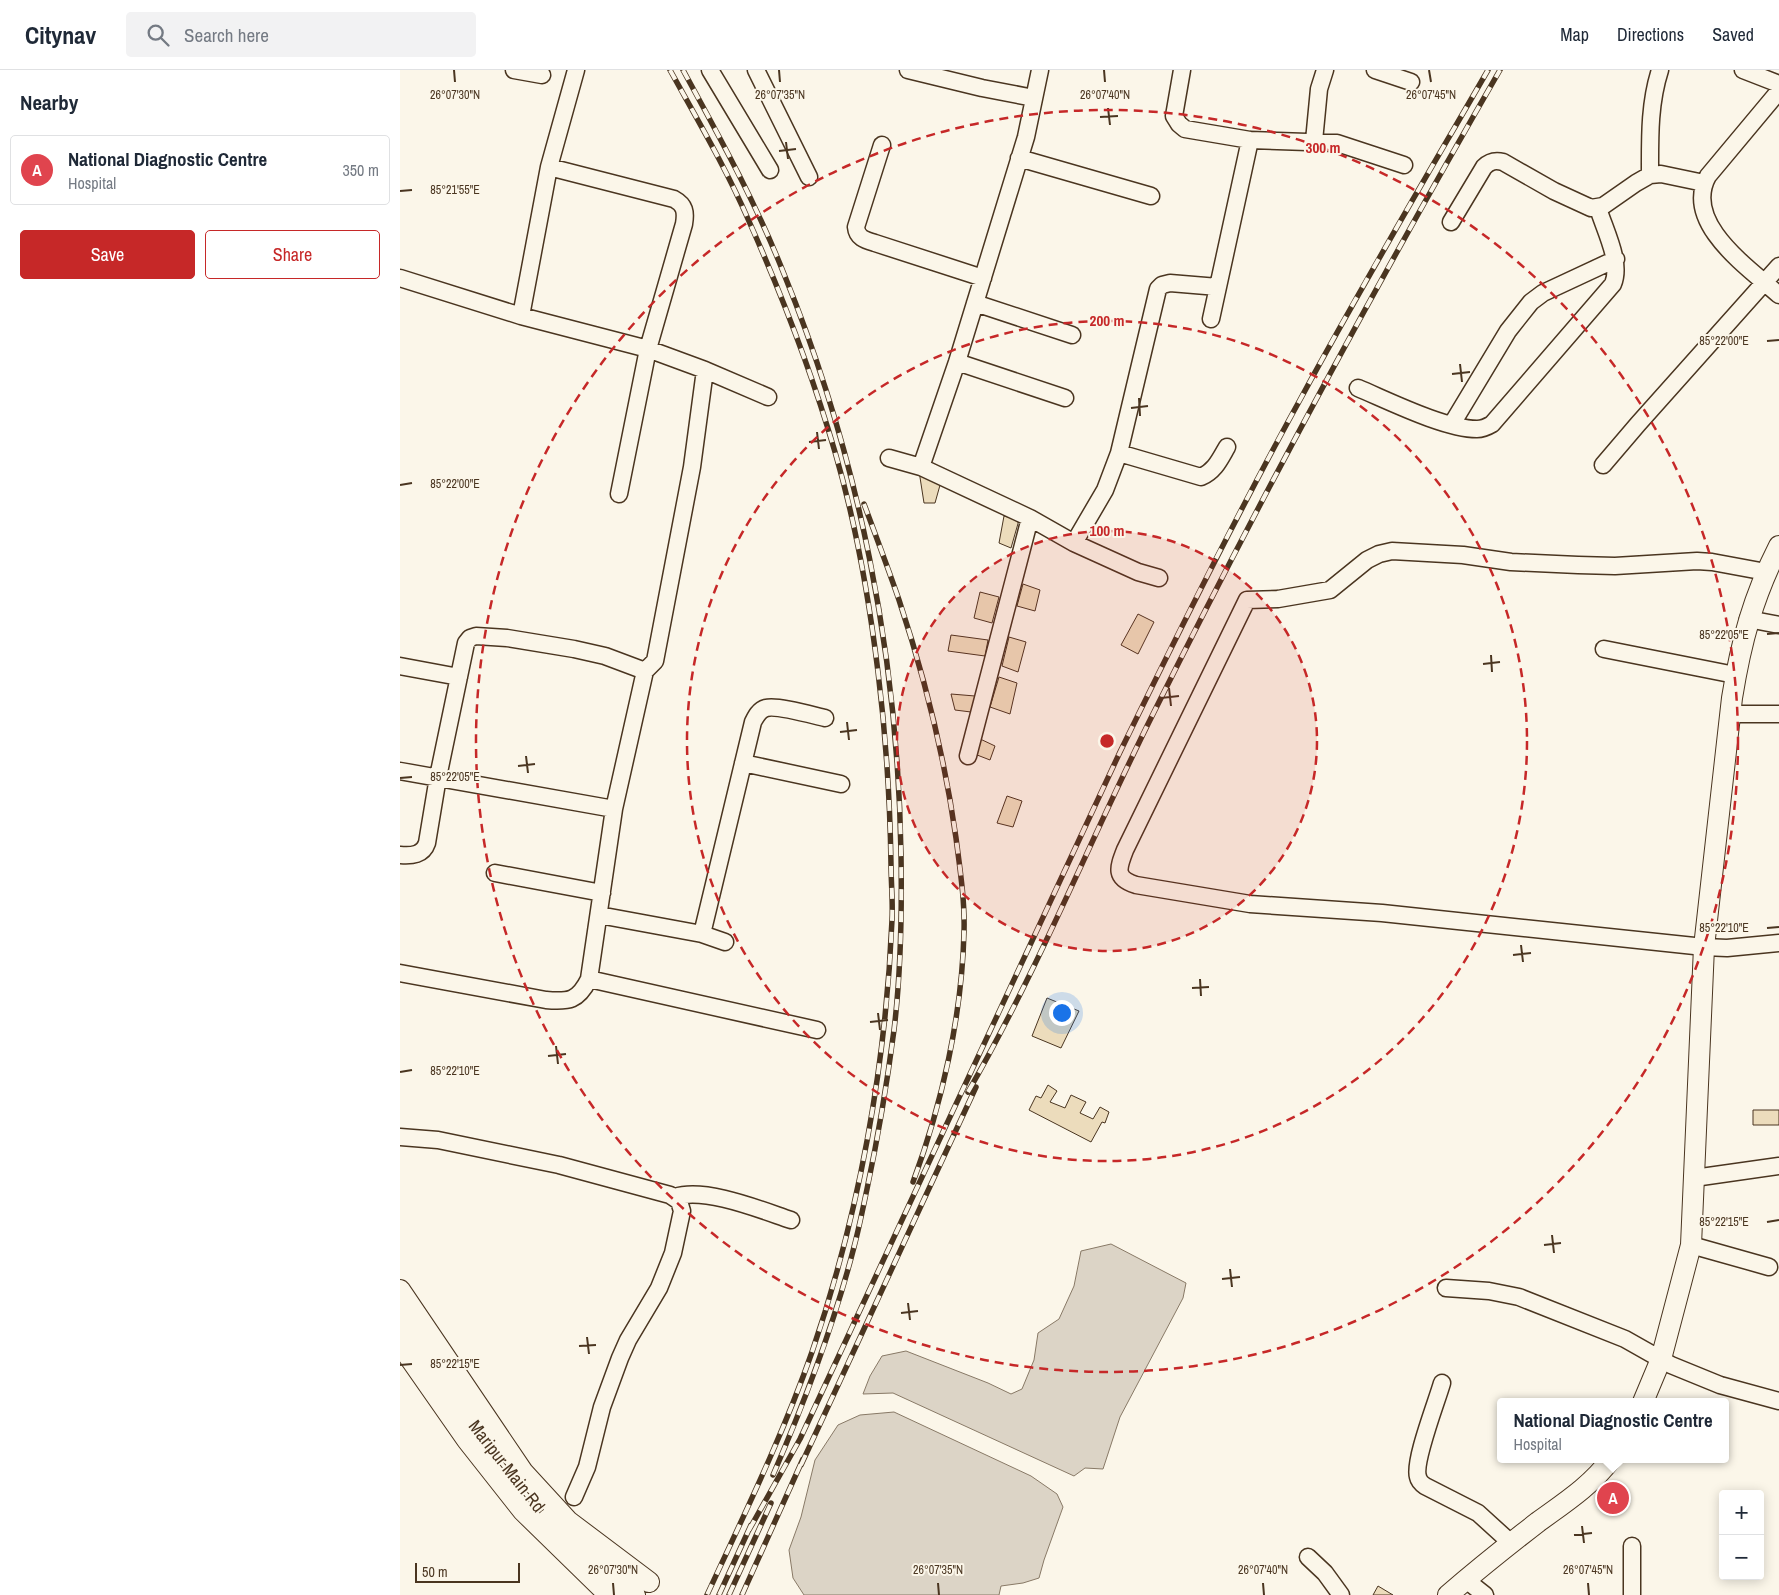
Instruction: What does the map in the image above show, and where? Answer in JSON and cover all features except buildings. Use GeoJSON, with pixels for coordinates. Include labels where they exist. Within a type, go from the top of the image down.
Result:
{"type":"FeatureCollection","features":[{"type":"Feature","properties":{"kind":"main road"},"geometry":{"type":"LineString","coordinates":[[1645,1398],[1660,1359],[1691,1245],[1704,947],[1736,675],[1748,619],[1766,572],[1779,546]]}},
{"type":"Feature","properties":{"kind":"main road"},"geometry":{"type":"LineString","coordinates":[[400,1290],[407,1319],[523,1472],[568,1520],[642,1589]]}},
{"type":"Feature","properties":{"kind":"main road"},"geometry":{"type":"LineString","coordinates":[[400,1344],[467,1440],[523,1511],[609,1595]]}},
{"type":"Feature","properties":{"kind":"main road"},"geometry":{"type":"LineString","coordinates":[[1448,1595],[1512,1543],[1580,1492],[1608,1463]]}},
{"type":"Feature","properties":{"kind":"street"},"geometry":{"type":"LineString","coordinates":[[514,70],[542,75]]}},
{"type":"Feature","properties":{"kind":"street"},"geometry":{"type":"LineString","coordinates":[[521,316],[549,167],[576,70]]}},
{"type":"Feature","properties":{"kind":"street"},"geometry":{"type":"LineString","coordinates":[[710,70],[770,170]]}},
{"type":"Feature","properties":{"kind":"street"},"geometry":{"type":"LineString","coordinates":[[756,70],[768,99],[809,178]]}},
{"type":"Feature","properties":{"kind":"street"},"geometry":{"type":"LineString","coordinates":[[908,70],[982,88],[1034,98]]}},
{"type":"Feature","properties":{"kind":"street"},"geometry":{"type":"LineString","coordinates":[[922,467],[957,362],[1019,158],[1040,70]]}},
{"type":"Feature","properties":{"kind":"street"},"geometry":{"type":"LineString","coordinates":[[1182,70],[1174,116],[1185,129],[1250,140],[1338,143],[1404,165]]}},
{"type":"Feature","properties":{"kind":"street"},"geometry":{"type":"LineString","coordinates":[[1314,142],[1319,89],[1325,70]]}},
{"type":"Feature","properties":{"kind":"street"},"geometry":{"type":"LineString","coordinates":[[1375,70],[1411,82]]}},
{"type":"Feature","properties":{"kind":"street"},"geometry":{"type":"LineString","coordinates":[[1650,175],[1650,121],[1653,90],[1660,70]]}},
{"type":"Feature","properties":{"kind":"street"},"geometry":{"type":"LineString","coordinates":[[1743,70],[1779,84]]}},
{"type":"Feature","properties":{"kind":"street"},"geometry":{"type":"LineString","coordinates":[[1779,91],[1715,166],[1704,183],[1702,194],[1709,225],[1723,245],[1779,295]]}},
{"type":"Feature","properties":{"kind":"street"},"geometry":{"type":"LineString","coordinates":[[1211,319],[1250,140]]}},
{"type":"Feature","properties":{"kind":"street"},"geometry":{"type":"LineString","coordinates":[[882,144],[856,227],[856,233],[875,244],[983,278]]}},
{"type":"Feature","properties":{"kind":"street"},"geometry":{"type":"LineString","coordinates":[[1019,158],[1152,196]]}},
{"type":"Feature","properties":{"kind":"street"},"geometry":{"type":"LineString","coordinates":[[1451,222],[1484,167],[1488,162],[1495,160],[1503,162],[1554,192],[1584,206],[1598,208],[1650,175],[1660,174],[1704,183]]}},
{"type":"Feature","properties":{"kind":"street"},"geometry":{"type":"LineString","coordinates":[[549,167],[674,199],[685,208],[684,224],[648,350],[619,494]]}},
{"type":"Feature","properties":{"kind":"street"},"geometry":{"type":"LineString","coordinates":[[1358,388],[1452,424],[1476,429],[1484,428],[1498,418],[1606,294],[1616,276],[1616,259],[1598,208]]}},
{"type":"Feature","properties":{"kind":"street"},"geometry":{"type":"LineString","coordinates":[[1452,424],[1508,331],[1531,302],[1543,293],[1616,259]]}},
{"type":"Feature","properties":{"kind":"street"},"geometry":{"type":"LineString","coordinates":[[1603,465],[1779,266]]}},
{"type":"Feature","properties":{"kind":"street"},"geometry":{"type":"LineString","coordinates":[[400,278],[521,316],[648,350],[705,370],[768,397]]}},
{"type":"Feature","properties":{"kind":"street"},"geometry":{"type":"LineString","coordinates":[[1074,543],[1105,490],[1119,453],[1158,289],[1162,285],[1170,283],[1218,287]]}},
{"type":"Feature","properties":{"kind":"street"},"geometry":{"type":"LineString","coordinates":[[975,303],[1072,335]]}},
{"type":"Feature","properties":{"kind":"street"},"geometry":{"type":"LineString","coordinates":[[957,362],[1064,398]]}},
{"type":"Feature","properties":{"kind":"street"},"geometry":{"type":"LineString","coordinates":[[400,973],[546,1000],[561,1001],[570,1000],[578,996],[590,979],[614,809],[645,671],[655,661],[692,467],[705,370]]}},
{"type":"Feature","properties":{"kind":"street"},"geometry":{"type":"LineString","coordinates":[[1119,453],[1202,477],[1207,475],[1217,464],[1227,447]]}},
{"type":"Feature","properties":{"kind":"street"},"geometry":{"type":"LineString","coordinates":[[889,458],[922,467],[1030,518],[1074,543],[1138,572],[1159,578]]}},
{"type":"Feature","properties":{"kind":"street"},"geometry":{"type":"LineString","coordinates":[[968,756],[1030,518]]}},
{"type":"Feature","properties":{"kind":"street"},"geometry":{"type":"LineString","coordinates":[[1766,572],[1697,561],[1615,566],[1578,565],[1511,562],[1463,555],[1392,551],[1379,554],[1368,560],[1330,590],[1278,599],[1247,600],[1125,850],[1119,872],[1122,878],[1136,885],[1240,903],[1294,908],[1382,912],[1704,947],[1727,948],[1779,943]]}},
{"type":"Feature","properties":{"kind":"street"},"geometry":{"type":"LineString","coordinates":[[1748,619],[1779,625]]}},
{"type":"Feature","properties":{"kind":"street"},"geometry":{"type":"LineString","coordinates":[[400,855],[414,855],[425,848],[466,643],[470,638],[476,636],[507,638],[591,652],[645,671]]}},
{"type":"Feature","properties":{"kind":"street"},"geometry":{"type":"LineString","coordinates":[[1604,649],[1736,675]]}},
{"type":"Feature","properties":{"kind":"street"},"geometry":{"type":"LineString","coordinates":[[400,666],[459,677]]}},
{"type":"Feature","properties":{"kind":"street"},"geometry":{"type":"LineString","coordinates":[[702,934],[753,722],[758,713],[766,708],[776,708],[825,718]]}},
{"type":"Feature","properties":{"kind":"street"},"geometry":{"type":"LineString","coordinates":[[1730,714],[1779,714]]}},
{"type":"Feature","properties":{"kind":"street"},"geometry":{"type":"LineString","coordinates":[[744,763],[842,784]]}},
{"type":"Feature","properties":{"kind":"street"},"geometry":{"type":"LineString","coordinates":[[400,771],[614,809]]}},
{"type":"Feature","properties":{"kind":"street"},"geometry":{"type":"LineString","coordinates":[[495,873],[602,893]]}},
{"type":"Feature","properties":{"kind":"street"},"geometry":{"type":"LineString","coordinates":[[599,915],[702,934],[725,942]]}},
{"type":"Feature","properties":{"kind":"street"},"geometry":{"type":"LineString","coordinates":[[590,979],[817,1030]]}},
{"type":"Feature","properties":{"kind":"street"},"geometry":{"type":"LineString","coordinates":[[400,1137],[438,1140],[559,1164],[663,1193],[675,1197],[682,1205],[682,1216],[673,1253],[659,1288],[628,1340],[620,1358],[602,1407],[587,1467],[574,1497]]}},
{"type":"Feature","properties":{"kind":"street"},"geometry":{"type":"LineString","coordinates":[[1694,1178],[1779,1166]]}},
{"type":"Feature","properties":{"kind":"street"},"geometry":{"type":"LineString","coordinates":[[675,1197],[684,1194],[703,1195],[741,1204],[791,1220]]}},
{"type":"Feature","properties":{"kind":"street"},"geometry":{"type":"LineString","coordinates":[[1691,1245],[1769,1267]]}},
{"type":"Feature","properties":{"kind":"street"},"geometry":{"type":"LineString","coordinates":[[1446,1288],[1488,1291],[1519,1297],[1625,1340],[1671,1365],[1720,1385],[1779,1401]]}},
{"type":"Feature","properties":{"kind":"street"},"geometry":{"type":"LineString","coordinates":[[1442,1382],[1418,1460],[1420,1482],[1478,1513],[1512,1543]]}},
{"type":"Feature","properties":{"kind":"street"},"geometry":{"type":"LineString","coordinates":[[1632,1546],[1632,1595]]}},
{"type":"Feature","properties":{"kind":"street"},"geometry":{"type":"LineString","coordinates":[[1308,1557],[1325,1573],[1341,1595]]}},
{"type":"Feature","properties":{"kind":"street"},"geometry":{"type":"LineString","coordinates":[[1466,1580],[1485,1595]]}},
{"type":"Feature","properties":{"kind":"shaded area"},"geometry":{"type":"Polygon","coordinates":[[[1111,1244],[1186,1283],[1183,1298],[1120,1417],[1103,1469],[1085,1468],[1074,1476],[893,1393],[863,1394],[870,1376],[882,1356],[906,1351],[1011,1394],[1022,1389],[1034,1360],[1038,1333],[1059,1319],[1074,1286],[1081,1251],[1111,1244]]]}},
{"type":"Feature","properties":{"kind":"shaded area"},"geometry":{"type":"Polygon","coordinates":[[[894,1412],[1031,1476],[1057,1494],[1063,1507],[1039,1578],[1023,1583],[1001,1586],[999,1595],[804,1595],[793,1578],[789,1550],[801,1517],[815,1460],[838,1425],[860,1415],[894,1412]]]}},
{"type":"Feature","properties":{"kind":"railway"},"geometry":{"type":"LineString","coordinates":[[670,70],[730,181],[773,276],[796,334],[843,479],[861,561],[878,672],[890,816],[892,920],[889,975],[876,1084],[856,1193],[829,1300],[801,1383],[762,1475],[707,1595]]}},
{"type":"Feature","properties":{"kind":"railway"},"geometry":{"type":"LineString","coordinates":[[683,70],[736,170],[773,248],[810,344],[833,414],[870,558],[892,705],[898,779],[901,854],[900,964],[894,1030],[879,1130],[858,1233],[846,1276],[828,1334],[773,1475]]}},
{"type":"Feature","properties":{"kind":"railway"},"geometry":{"type":"LineString","coordinates":[[749,1530],[800,1439],[1120,752],[1208,574],[1324,357],[1393,233],[1488,70]]}},
{"type":"Feature","properties":{"kind":"railway"},"geometry":{"type":"LineString","coordinates":[[968,1092],[1018,999],[1154,712],[1279,469],[1410,228],[1500,70]]}},
{"type":"Feature","properties":{"kind":"railway"},"geometry":{"type":"LineString","coordinates":[[864,504],[899,600],[933,718],[946,778],[963,897],[962,963],[955,1027],[933,1122],[913,1182]]}},
{"type":"Feature","properties":{"kind":"railway"},"geometry":{"type":"LineString","coordinates":[[801,1465],[976,1087]]}},
{"type":"Feature","properties":{"kind":"railway"},"geometry":{"type":"LineString","coordinates":[[742,1595],[803,1459]]}},
{"type":"Feature","properties":{"kind":"railway"},"geometry":{"type":"LineString","coordinates":[[729,1595],[771,1503]]}},
{"type":"Feature","properties":{"kind":"railway"},"geometry":{"type":"LineString","coordinates":[[719,1595],[751,1525]]}},
{"type":"Feature","properties":{"kind":"place","name":"National Diagnostic Centre"},"geometry":{"type":"Point","coordinates":[1613,1498]}}]}
